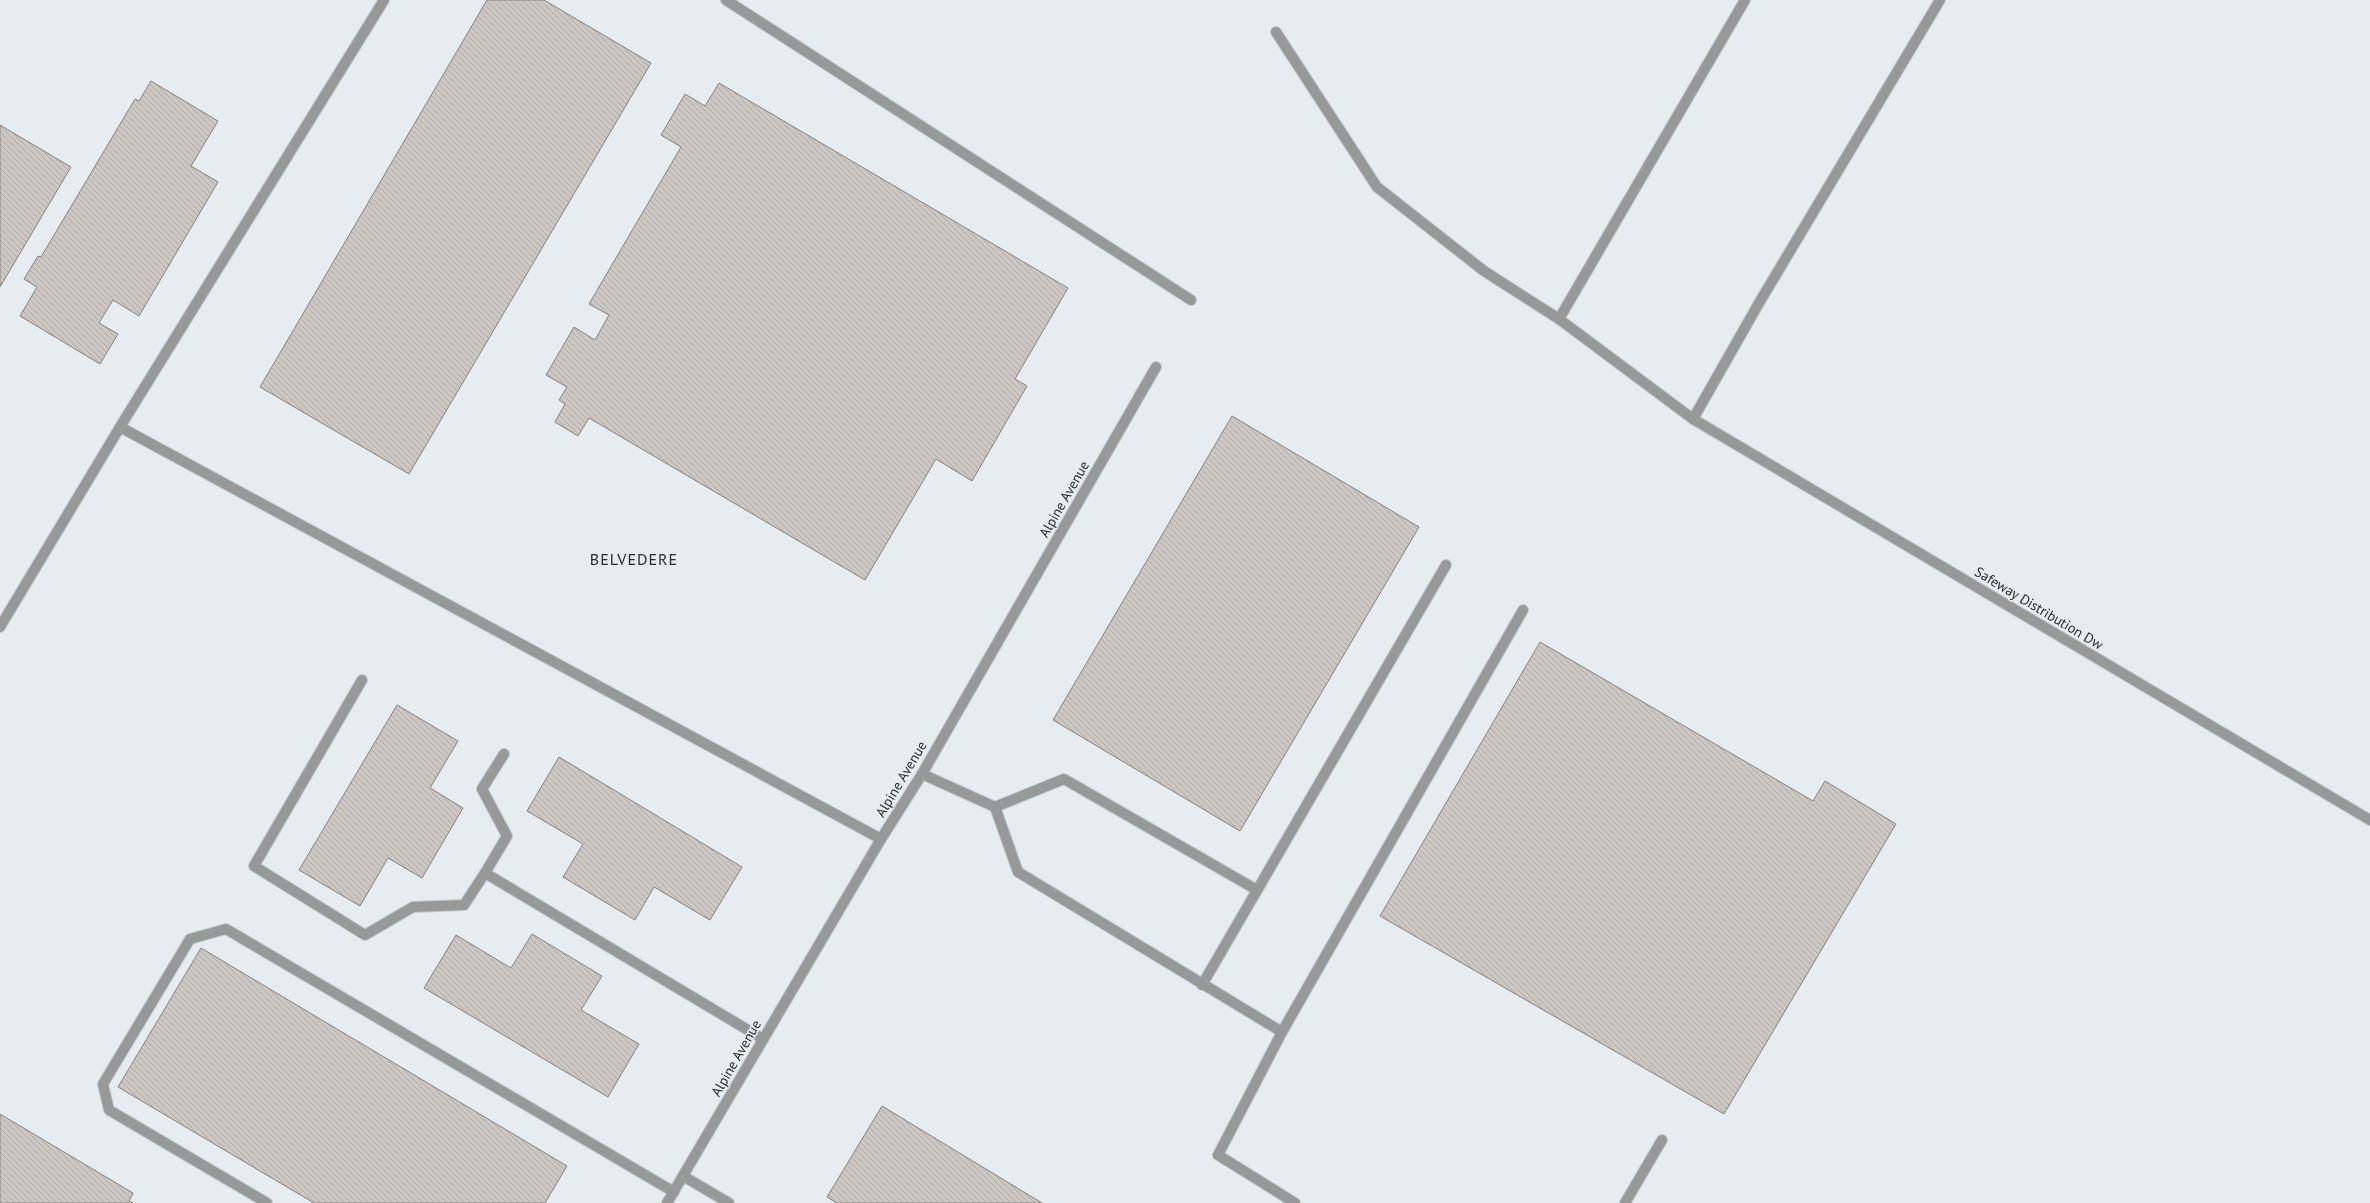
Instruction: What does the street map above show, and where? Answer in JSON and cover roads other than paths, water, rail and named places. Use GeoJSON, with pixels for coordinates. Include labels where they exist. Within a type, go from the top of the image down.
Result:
{"type":"FeatureCollection","features":[{"type":"Feature","properties":{"kind":"street"},"geometry":{"type":"LineString","coordinates":[[0,627],[120,427],[384,0]]}},
{"type":"Feature","properties":{"kind":"street"},"geometry":{"type":"LineString","coordinates":[[726,0],[1191,300]]}},
{"type":"Feature","properties":{"kind":"street"},"geometry":{"type":"LineString","coordinates":[[1559,319],[1745,0]]}},
{"type":"Feature","properties":{"kind":"street"},"geometry":{"type":"LineString","coordinates":[[1693,419],[1763,296],[1940,0]]}},
{"type":"Feature","properties":{"kind":"street","name":"Safeway Distribution Dw"},"geometry":{"type":"LineString","coordinates":[[1276,32],[1377,187],[1484,271],[1559,319],[1693,419],[2370,820]]}},
{"type":"Feature","properties":{"kind":"street","name":"Alpine Avenue"},"geometry":{"type":"LineString","coordinates":[[667,1203],[881,839],[922,774],[1156,367]]}},
{"type":"Feature","properties":{"kind":"street"},"geometry":{"type":"LineString","coordinates":[[120,427],[881,839]]}},
{"type":"Feature","properties":{"kind":"street"},"geometry":{"type":"LineString","coordinates":[[1202,985],[1446,565]]}},
{"type":"Feature","properties":{"kind":"street"},"geometry":{"type":"LineString","coordinates":[[1295,1203],[1218,1155],[1282,1032],[1523,610]]}},
{"type":"Feature","properties":{"kind":"street"},"geometry":{"type":"LineString","coordinates":[[362,680],[254,866],[365,935],[413,907],[464,905],[485,874],[507,836],[482,790],[504,754]]}},
{"type":"Feature","properties":{"kind":"street"},"geometry":{"type":"LineString","coordinates":[[922,774],[995,807],[1064,780],[1257,890]]}},
{"type":"Feature","properties":{"kind":"street"},"geometry":{"type":"LineString","coordinates":[[995,807],[1018,872],[1202,985],[1282,1032]]}},
{"type":"Feature","properties":{"kind":"street"},"geometry":{"type":"LineString","coordinates":[[485,874],[764,1039]]}},
{"type":"Feature","properties":{"kind":"street"},"geometry":{"type":"LineString","coordinates":[[267,1203],[109,1110],[103,1084],[190,939],[226,929],[674,1192]]}},
{"type":"Feature","properties":{"kind":"street"},"geometry":{"type":"LineString","coordinates":[[1625,1203],[1662,1140]]}},
{"type":"Feature","properties":{"kind":"street"},"geometry":{"type":"LineString","coordinates":[[683,1176],[729,1203]]}},
{"type":"Feature","properties":{"kind":"district","name":"BELVEDERE"},"geometry":{"type":"Point","coordinates":[634,559]}}]}
